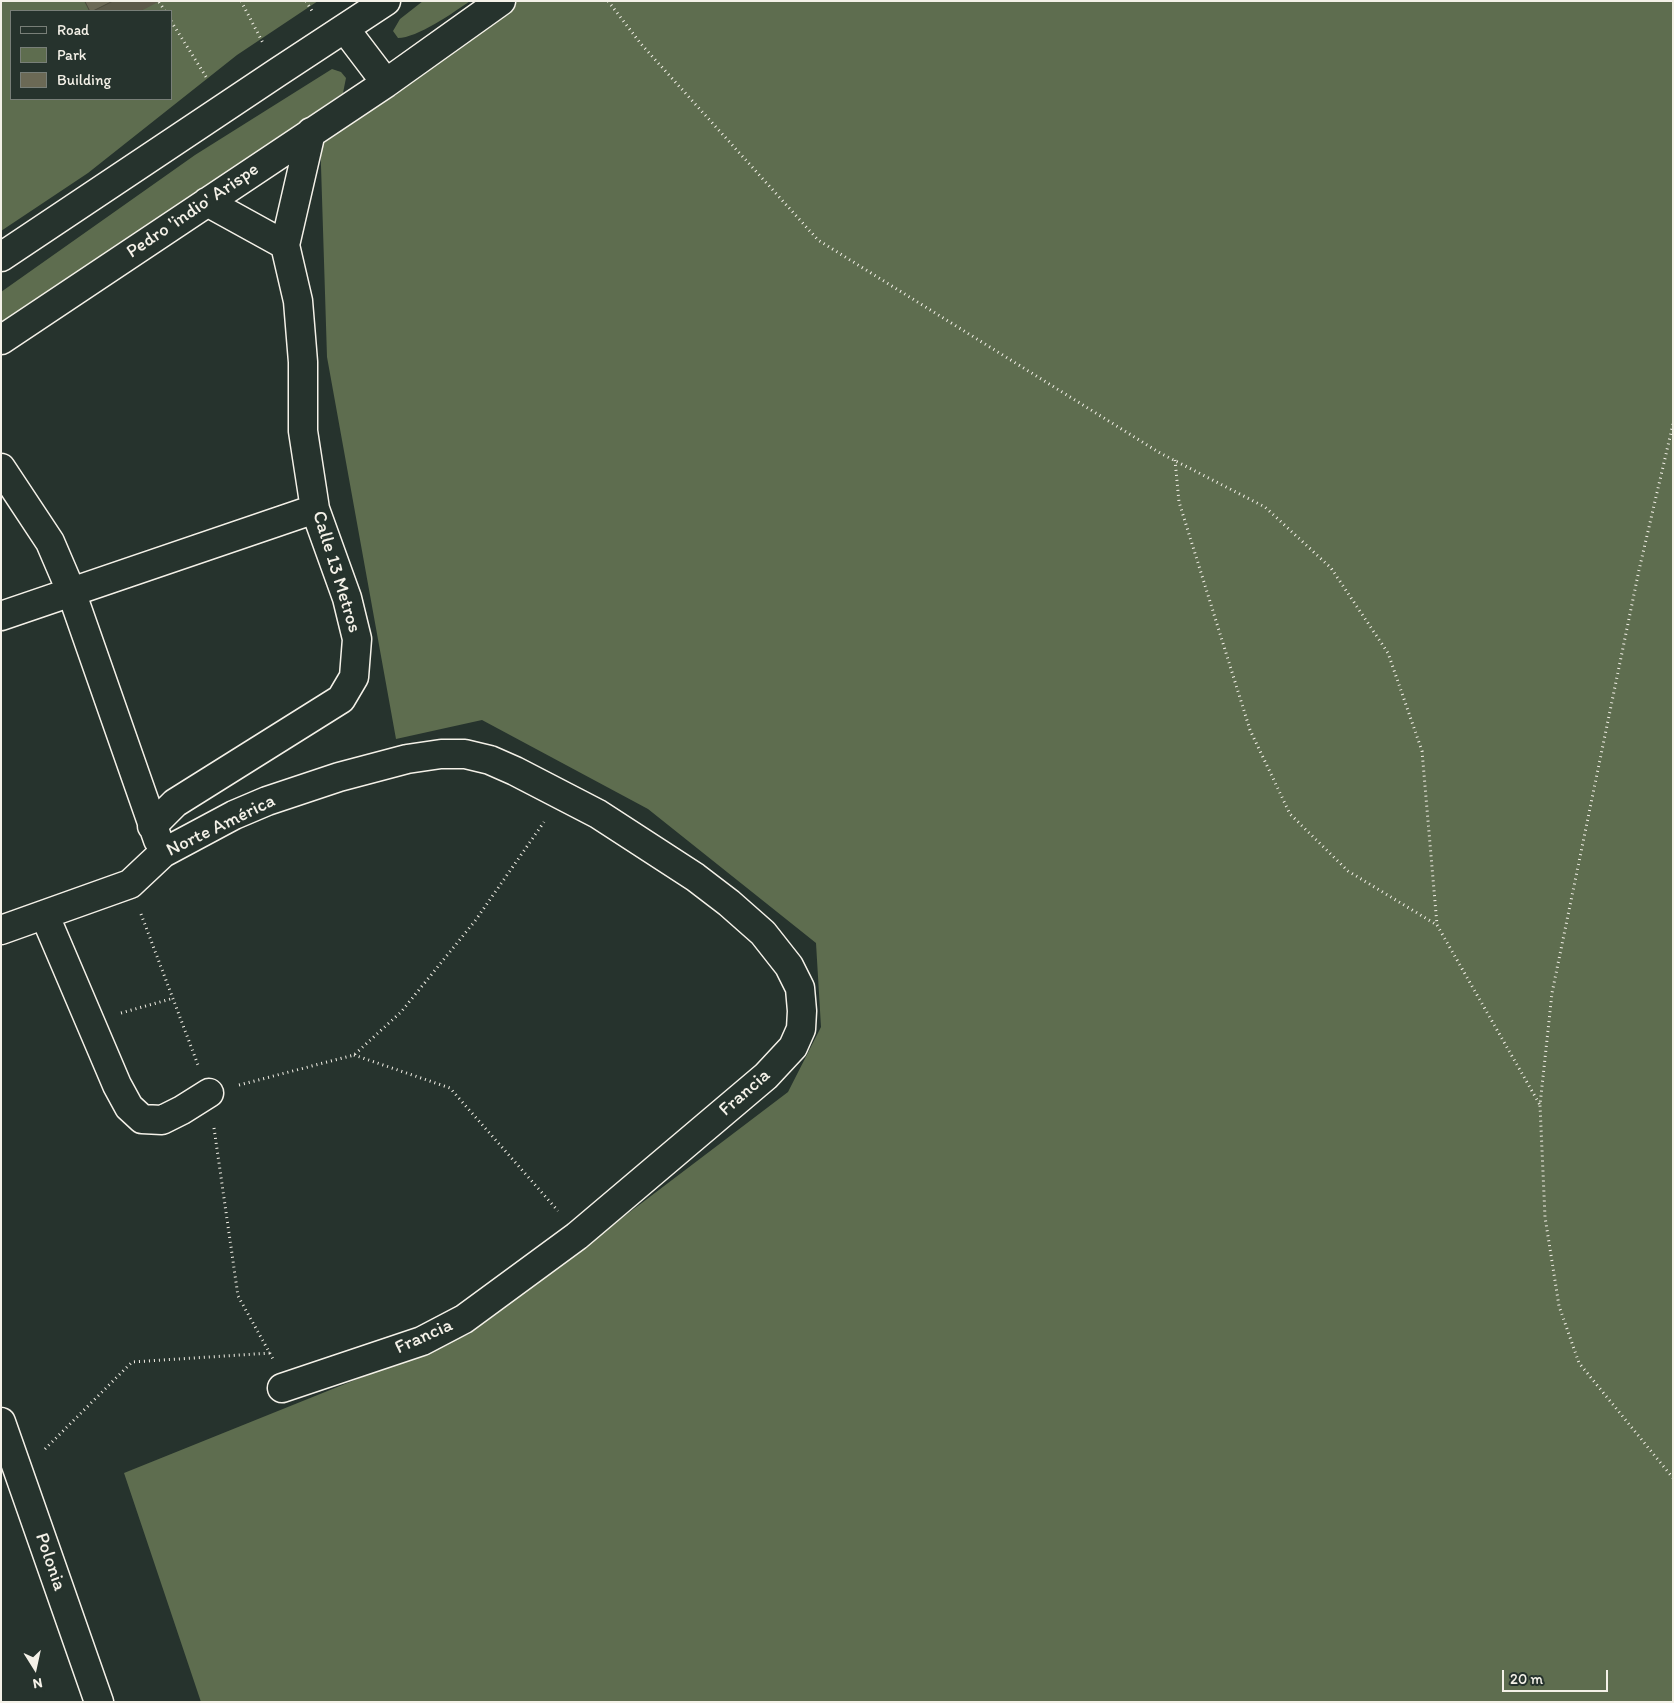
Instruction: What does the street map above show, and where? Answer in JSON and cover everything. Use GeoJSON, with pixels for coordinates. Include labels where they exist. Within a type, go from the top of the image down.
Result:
{"type":"FeatureCollection","features":[{"type":"Feature","properties":{"kind":"street"},"geometry":{"type":"LineString","coordinates":[[1,257],[386,1]]}},
{"type":"Feature","properties":{"kind":"street","name":"Pedro 'indio' Arispe"},"geometry":{"type":"LineString","coordinates":[[1,340],[386,83],[501,1]]}},
{"type":"Feature","properties":{"kind":"street"},"geometry":{"type":"LineString","coordinates":[[345,29],[386,83]]}},
{"type":"Feature","properties":{"kind":"street","name":"Calle 13 Metros"},"geometry":{"type":"LineString","coordinates":[[152,826],[175,803],[341,699],[354,677],[357,639],[347,598],[315,509],[303,431],[303,362],[298,301],[285,245],[311,132]]}},
{"type":"Feature","properties":{"kind":"street"},"geometry":{"type":"LineString","coordinates":[[207,202],[285,245]]}},
{"type":"Feature","properties":{"kind":"street"},"geometry":{"type":"LineString","coordinates":[[1,468],[50,542],[71,591],[163,853]]}},
{"type":"Feature","properties":{"kind":"street"},"geometry":{"type":"LineString","coordinates":[[1,616],[315,509]]}},
{"type":"Feature","properties":{"kind":"street","name":"Francia"},"geometry":{"type":"LineString","coordinates":[[282,1388],[422,1341],[464,1319],[577,1236],[759,1083],[793,1047],[800,1029],[802,1011],[800,988],[789,966],[756,927],[729,903],[695,877],[598,814],[563,795],[490,760],[465,754],[454,754]]}},
{"type":"Feature","properties":{"kind":"street","name":"Norte América"},"geometry":{"type":"LineString","coordinates":[[1,930],[45,916],[130,884],[163,853],[234,815],[267,801],[339,777],[407,759],[454,754]]}},
{"type":"Feature","properties":{"kind":"street"},"geometry":{"type":"LineString","coordinates":[[45,916],[129,1107],[142,1119],[162,1120],[208,1093]]}},
{"type":"Feature","properties":{"kind":"street","name":"Polonia"},"geometry":{"type":"LineString","coordinates":[[1,1422],[10,1477],[99,1702]]}},
{"type":"Feature","properties":{"kind":"path"},"geometry":{"type":"LineString","coordinates":[[241,1],[278,72]]}},
{"type":"Feature","properties":{"kind":"path"},"geometry":{"type":"LineString","coordinates":[[608,1],[641,44],[818,240],[1160,452],[1264,507],[1331,568],[1388,653],[1422,751],[1437,925],[1540,1105]]}},
{"type":"Feature","properties":{"kind":"path"},"geometry":{"type":"LineString","coordinates":[[172,23],[226,108]]}},
{"type":"Feature","properties":{"kind":"path"},"geometry":{"type":"LineString","coordinates":[[1673,424],[1639,570],[1552,993],[1540,1105],[1545,1217],[1558,1306],[1579,1363],[1673,1478]]}},
{"type":"Feature","properties":{"kind":"path"},"geometry":{"type":"LineString","coordinates":[[1175,460],[1179,502],[1250,730],[1290,814],[1348,871],[1437,925]]}},
{"type":"Feature","properties":{"kind":"path"},"geometry":{"type":"LineString","coordinates":[[208,1093],[354,1055],[401,1012],[475,921],[563,795]]}},
{"type":"Feature","properties":{"kind":"path"},"geometry":{"type":"LineString","coordinates":[[130,884],[208,1093],[238,1296],[271,1353],[282,1388]]}},
{"type":"Feature","properties":{"kind":"path"},"geometry":{"type":"LineString","coordinates":[[90,1022],[174,998]]}},
{"type":"Feature","properties":{"kind":"path"},"geometry":{"type":"LineString","coordinates":[[354,1055],[450,1088],[547,1197],[577,1236]]}},
{"type":"Feature","properties":{"kind":"path"},"geometry":{"type":"LineString","coordinates":[[10,1477],[132,1362],[271,1353]]}},
{"type":"Feature","properties":{"kind":"green space"},"geometry":{"type":"Polygon","coordinates":[[[1,1],[318,1],[237,55],[88,173],[1,231],[1,1]]]}},
{"type":"Feature","properties":{"kind":"green space"},"geometry":{"type":"Polygon","coordinates":[[[423,1],[470,1],[425,29],[406,37],[398,38],[393,31],[400,19],[423,1]]]}},
{"type":"Feature","properties":{"kind":"green space"},"geometry":{"type":"Polygon","coordinates":[[[516,1],[1673,1],[1673,1702],[201,1702],[124,1473],[469,1334],[788,1092],[821,1027],[816,943],[648,809],[482,720],[396,739],[327,357],[320,134],[516,1]]]}},
{"type":"Feature","properties":{"kind":"green space"},"geometry":{"type":"Polygon","coordinates":[[[332,69],[341,72],[346,78],[343,93],[1,327],[1,292],[195,155],[332,69]]]}},
{"type":"Feature","properties":{"kind":"building"},"geometry":{"type":"Polygon","coordinates":[[[85,1],[113,1],[95,10],[90,10],[85,1]]]}}]}
